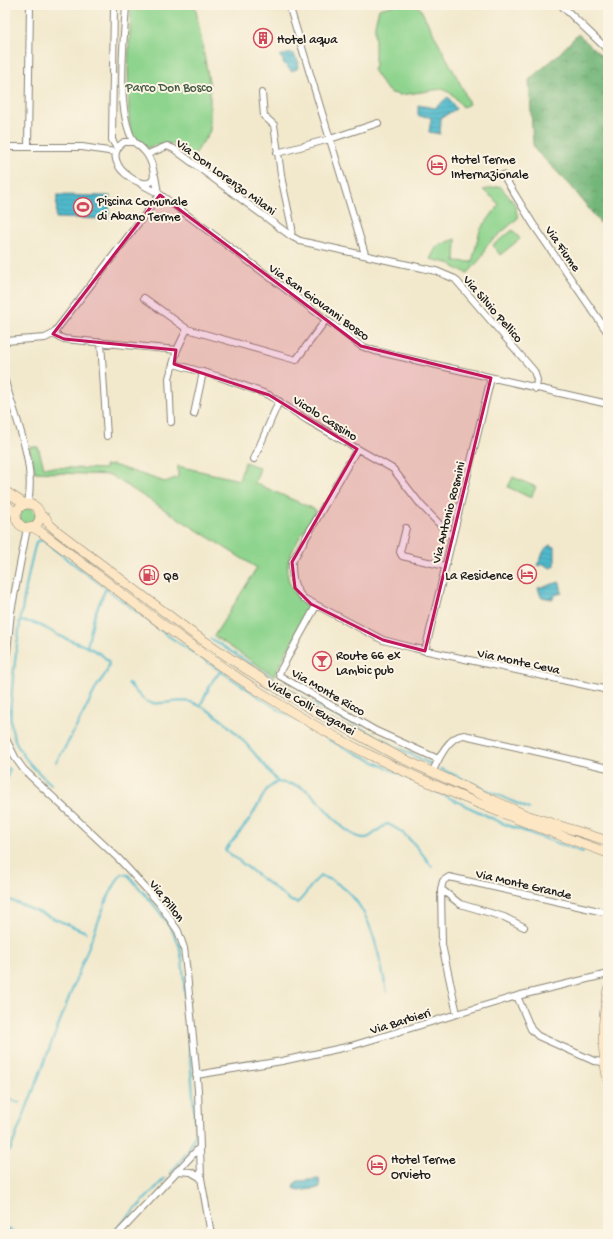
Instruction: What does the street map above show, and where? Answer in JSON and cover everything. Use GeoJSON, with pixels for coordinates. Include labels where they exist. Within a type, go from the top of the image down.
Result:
{"type":"FeatureCollection","features":[{"type":"Feature","properties":{"kind":"main road","name":"Viale Colli Euganei"},"geometry":{"type":"LineString","coordinates":[[5,491],[26,503],[35,505],[41,516],[46,518],[48,523],[191,632],[246,670],[322,715],[432,772],[526,815],[608,841]]}},
{"type":"Feature","properties":{"kind":"main road","name":"Viale Colli Euganei"},"geometry":{"type":"LineString","coordinates":[[5,503],[16,514],[18,522],[41,532],[185,640],[240,679],[370,755],[523,823],[608,853]]}},
{"type":"Feature","properties":{"kind":"main road"},"geometry":{"type":"LineString","coordinates":[[16,514],[19,507],[26,503]]}},
{"type":"Feature","properties":{"kind":"main road"},"geometry":{"type":"LineString","coordinates":[[30,528],[38,523],[41,516]]}},
{"type":"Feature","properties":{"kind":"main road"},"geometry":{"type":"LineString","coordinates":[[608,989],[604,1062],[608,1081]]}},
{"type":"Feature","properties":{"kind":"street"},"geometry":{"type":"LineString","coordinates":[[28,146],[30,5]]}},
{"type":"Feature","properties":{"kind":"street","name":"Via San Giovanni Bosco"},"geometry":{"type":"LineString","coordinates":[[114,5],[111,117],[112,140],[116,150],[118,165],[124,172],[140,184],[159,194],[325,321],[361,346],[375,351],[536,389],[608,404]]}},
{"type":"Feature","properties":{"kind":"street"},"geometry":{"type":"LineString","coordinates":[[5,341],[45,338],[53,334],[159,194],[148,154],[134,142],[124,118],[123,78],[126,5]]}},
{"type":"Feature","properties":{"kind":"street"},"geometry":{"type":"LineString","coordinates":[[289,5],[365,254]]}},
{"type":"Feature","properties":{"kind":"street"},"geometry":{"type":"LineString","coordinates":[[561,5],[608,50]]}},
{"type":"Feature","properties":{"kind":"street","name":"Via Don Lorenzo Milani"},"geometry":{"type":"LineString","coordinates":[[262,93],[264,116],[274,125],[277,154],[292,228],[290,236]]}},
{"type":"Feature","properties":{"kind":"street"},"geometry":{"type":"LineString","coordinates":[[277,154],[330,139],[378,123]]}},
{"type":"Feature","properties":{"kind":"street"},"geometry":{"type":"LineString","coordinates":[[5,147],[82,147],[116,150],[124,142],[134,142]]}},
{"type":"Feature","properties":{"kind":"street","name":"Via Don Lorenzo Milani"},"geometry":{"type":"LineString","coordinates":[[148,154],[167,146],[174,149],[290,236],[313,245],[358,255],[365,254]]}},
{"type":"Feature","properties":{"kind":"street"},"geometry":{"type":"LineString","coordinates":[[140,184],[149,183],[152,180],[154,172]]}},
{"type":"Feature","properties":{"kind":"street","name":"Via Fiume"},"geometry":{"type":"LineString","coordinates":[[503,175],[533,224],[608,333]]}},
{"type":"Feature","properties":{"kind":"street","name":"Via Silvio Pellico"},"geometry":{"type":"LineString","coordinates":[[365,254],[436,271],[455,279],[534,371],[537,380],[536,389]]}},
{"type":"Feature","properties":{"kind":"street"},"geometry":{"type":"LineString","coordinates":[[144,298],[187,329],[296,360],[325,321]]}},
{"type":"Feature","properties":{"kind":"street"},"geometry":{"type":"LineString","coordinates":[[171,422],[169,378],[177,350],[187,329]]}},
{"type":"Feature","properties":{"kind":"street"},"geometry":{"type":"LineString","coordinates":[[53,334],[64,339],[177,350]]}},
{"type":"Feature","properties":{"kind":"street"},"geometry":{"type":"LineString","coordinates":[[101,342],[107,436]]}},
{"type":"Feature","properties":{"kind":"street","name":"Vicolo Cassino"},"geometry":{"type":"LineString","coordinates":[[174,364],[258,390],[279,400],[307,420],[393,469],[421,505],[449,534],[452,535]]}},
{"type":"Feature","properties":{"kind":"street"},"geometry":{"type":"LineString","coordinates":[[194,414],[203,372]]}},
{"type":"Feature","properties":{"kind":"street","name":"Via Antonio Rosmini"},"geometry":{"type":"LineString","coordinates":[[425,651],[491,378]]}},
{"type":"Feature","properties":{"kind":"street"},"geometry":{"type":"LineString","coordinates":[[5,381],[27,461],[30,488],[26,503]]}},
{"type":"Feature","properties":{"kind":"street"},"geometry":{"type":"LineString","coordinates":[[254,459],[279,400]]}},
{"type":"Feature","properties":{"kind":"street","name":"Via Monte Ceva"},"geometry":{"type":"LineString","coordinates":[[357,449],[292,562],[295,588],[303,598],[383,640],[425,651],[608,690]]}},
{"type":"Feature","properties":{"kind":"street"},"geometry":{"type":"LineString","coordinates":[[5,672],[11,612],[20,560],[30,528]]}},
{"type":"Feature","properties":{"kind":"street"},"geometry":{"type":"LineString","coordinates":[[406,528],[400,552],[402,556],[445,566]]}},
{"type":"Feature","properties":{"kind":"street","name":"Via Monte Ricco"},"geometry":{"type":"LineString","coordinates":[[316,606],[279,673],[280,676],[376,732],[438,760]]}},
{"type":"Feature","properties":{"kind":"street"},"geometry":{"type":"LineString","coordinates":[[432,772],[438,760],[452,741],[459,735],[608,768]]}},
{"type":"Feature","properties":{"kind":"street","name":"Via Pillon"},"geometry":{"type":"LineString","coordinates":[[5,737],[16,759],[24,770],[119,859],[159,903],[178,931],[184,948],[200,1128],[201,1178],[211,1234]]}},
{"type":"Feature","properties":{"kind":"street","name":"Via Monte Grande"},"geometry":{"type":"LineString","coordinates":[[441,889],[443,881],[448,877],[608,913]]}},
{"type":"Feature","properties":{"kind":"street"},"geometry":{"type":"LineString","coordinates":[[441,889],[460,904],[504,917],[524,927]]}},
{"type":"Feature","properties":{"kind":"street"},"geometry":{"type":"LineString","coordinates":[[441,889],[442,945],[457,1014]]}},
{"type":"Feature","properties":{"kind":"street","name":"Via Barbieri"},"geometry":{"type":"LineString","coordinates":[[196,1075],[282,1061],[351,1046],[517,996],[608,974]]}},
{"type":"Feature","properties":{"kind":"street"},"geometry":{"type":"LineString","coordinates":[[517,996],[531,1029],[538,1036],[594,1061],[604,1062]]}},
{"type":"Feature","properties":{"kind":"street"},"geometry":{"type":"LineString","coordinates":[[118,1234],[200,1148]]}},
{"type":"Feature","properties":{"kind":"street"},"geometry":{"type":"LineString","coordinates":[[177,1171],[191,1172],[201,1178]]}},
{"type":"Feature","properties":{"kind":"highlighted area"},"geometry":{"type":"Polygon","coordinates":[[[160,195],[361,346],[491,378],[425,651],[383,640],[311,604],[295,588],[292,562],[357,449],[269,395],[174,364],[176,350],[64,339],[53,334],[160,195]]]}},
{"type":"Feature","properties":{"kind":"green space","name":"Parco Don Bosco"},"geometry":{"type":"Polygon","coordinates":[[[131,5],[195,5],[210,87],[210,131],[192,159],[176,146],[167,143],[147,148],[132,133],[129,120],[128,69],[131,5]]]}},
{"type":"Feature","properties":{"kind":"green space"},"geometry":{"type":"Polygon","coordinates":[[[395,5],[416,5],[420,8],[463,89],[469,104],[463,107],[452,94],[442,89],[400,95],[387,90],[373,70],[375,66],[375,24],[379,9],[395,5]]]}},
{"type":"Feature","properties":{"kind":"green space"},"geometry":{"type":"Polygon","coordinates":[[[578,34],[608,62],[608,233],[571,186],[536,151],[533,144],[529,80],[558,55],[578,34]]]}},
{"type":"Feature","properties":{"kind":"green space"},"geometry":{"type":"Polygon","coordinates":[[[500,186],[514,203],[518,218],[486,246],[482,257],[468,273],[455,268],[452,264],[430,259],[437,246],[456,239],[455,261],[472,262],[480,230],[499,205],[483,190],[500,186]]]}},
{"type":"Feature","properties":{"kind":"green space"},"geometry":{"type":"Polygon","coordinates":[[[513,230],[520,239],[500,255],[493,245],[513,230]]]}},
{"type":"Feature","properties":{"kind":"green space"},"geometry":{"type":"Polygon","coordinates":[[[29,447],[38,447],[44,467],[105,469],[105,466],[113,465],[165,482],[178,477],[178,466],[239,480],[245,462],[260,468],[255,483],[316,510],[294,549],[289,560],[287,572],[290,584],[297,596],[310,608],[274,676],[214,636],[257,568],[110,475],[35,472],[29,447]]]}},
{"type":"Feature","properties":{"kind":"green space"},"geometry":{"type":"Polygon","coordinates":[[[513,477],[536,487],[531,498],[508,487],[513,477]]]}},
{"type":"Feature","properties":{"kind":"green space"},"geometry":{"type":"Polygon","coordinates":[[[28,508],[34,510],[36,516],[34,522],[28,524],[22,522],[20,516],[22,510],[28,508]]]}},
{"type":"Feature","properties":{"kind":"water"},"geometry":{"type":"Polygon","coordinates":[[[292,53],[299,62],[297,69],[291,71],[283,63],[283,60],[279,56],[292,53]]]}},
{"type":"Feature","properties":{"kind":"water"},"geometry":{"type":"Polygon","coordinates":[[[448,97],[456,109],[441,118],[440,134],[429,132],[431,119],[430,117],[418,116],[418,105],[435,108],[448,97]]]}},
{"type":"Feature","properties":{"kind":"water","name":"Piscina Comunale di Abano Terme"},"geometry":{"type":"Polygon","coordinates":[[[57,195],[110,196],[109,219],[56,218],[57,195]]]}},
{"type":"Feature","properties":{"kind":"water"},"geometry":{"type":"Polygon","coordinates":[[[550,545],[555,547],[555,566],[551,568],[543,564],[538,566],[537,564],[545,549],[550,545]]]}},
{"type":"Feature","properties":{"kind":"water"},"geometry":{"type":"Polygon","coordinates":[[[560,582],[562,593],[555,595],[553,599],[541,597],[538,588],[560,582]]]}},
{"type":"Feature","properties":{"kind":"water"},"geometry":{"type":"Polygon","coordinates":[[[319,1179],[320,1188],[298,1191],[294,1188],[295,1183],[298,1181],[319,1179]]]}},
{"type":"Feature","properties":{"kind":"waterway"},"geometry":{"type":"LineString","coordinates":[[51,784],[34,768],[19,749],[13,734],[11,720],[13,679],[19,627],[36,542],[42,540],[167,635],[274,707],[331,741],[504,824],[583,852]]}},
{"type":"Feature","properties":{"kind":"waterway"},"geometry":{"type":"LineString","coordinates":[[87,647],[94,616],[106,588]]}},
{"type":"Feature","properties":{"kind":"waterway"},"geometry":{"type":"LineString","coordinates":[[19,622],[25,621],[41,626],[60,636],[92,649],[109,662],[107,672],[97,686],[73,734],[56,762]]}},
{"type":"Feature","properties":{"kind":"waterway"},"geometry":{"type":"LineString","coordinates":[[210,638],[311,703],[432,765]]}},
{"type":"Feature","properties":{"kind":"waterway"},"geometry":{"type":"LineString","coordinates":[[200,706],[213,680],[220,672]]}},
{"type":"Feature","properties":{"kind":"waterway"},"geometry":{"type":"LineString","coordinates":[[128,683],[141,697],[151,703],[188,701],[206,709],[229,726],[240,737],[277,781]]}},
{"type":"Feature","properties":{"kind":"waterway"},"geometry":{"type":"LineString","coordinates":[[5,767],[10,769],[5,784]]}},
{"type":"Feature","properties":{"kind":"waterway"},"geometry":{"type":"LineString","coordinates":[[441,769],[529,809]]}},
{"type":"Feature","properties":{"kind":"waterway"},"geometry":{"type":"LineString","coordinates":[[387,992],[375,940],[361,908],[351,894],[337,884],[321,876],[314,882],[297,903],[291,901],[225,850],[250,819],[267,789],[277,782],[294,785],[306,790],[315,797],[335,820],[358,837],[369,837],[387,824],[394,827],[412,842],[432,867]]}},
{"type":"Feature","properties":{"kind":"waterway"},"geometry":{"type":"LineString","coordinates":[[10,1151],[107,899],[122,874],[128,875],[163,917],[179,945],[181,954],[196,1133],[188,1151],[171,1173]]}},
{"type":"Feature","properties":{"kind":"waterway"},"geometry":{"type":"LineString","coordinates":[[5,898],[86,932]]}},
{"type":"Feature","properties":{"kind":"waterway"},"geometry":{"type":"LineString","coordinates":[[5,1097],[20,1103]]}},
{"type":"Feature","properties":{"kind":"waterway"},"geometry":{"type":"LineString","coordinates":[[5,1165],[7,1159]]}},
{"type":"Feature","properties":{"kind":"waterway"},"geometry":{"type":"LineString","coordinates":[[112,1234],[165,1178]]}},
{"type":"Feature","properties":{"kind":"waterway"},"geometry":{"type":"LineString","coordinates":[[5,1228],[16,1234]]}},
{"type":"Feature","properties":{"kind":"place","name":"Hotel aqua"},"geometry":{"type":"Point","coordinates":[263,38]}},
{"type":"Feature","properties":{"kind":"place","name":"Hotel Terme Internazionale"},"geometry":{"type":"Point","coordinates":[437,165]}},
{"type":"Feature","properties":{"kind":"place","name":"Piscina Comunale di Abano Terme"},"geometry":{"type":"Point","coordinates":[83,207]}},
{"type":"Feature","properties":{"kind":"place","name":"La Residence"},"geometry":{"type":"Point","coordinates":[527,574]}},
{"type":"Feature","properties":{"kind":"place","name":"Q8"},"geometry":{"type":"Point","coordinates":[149,575]}},
{"type":"Feature","properties":{"kind":"place","name":"Route 66 ex Lambic pub"},"geometry":{"type":"Point","coordinates":[322,661]}},
{"type":"Feature","properties":{"kind":"place","name":"Hotel Terme Orvieto"},"geometry":{"type":"Point","coordinates":[377,1165]}}]}
